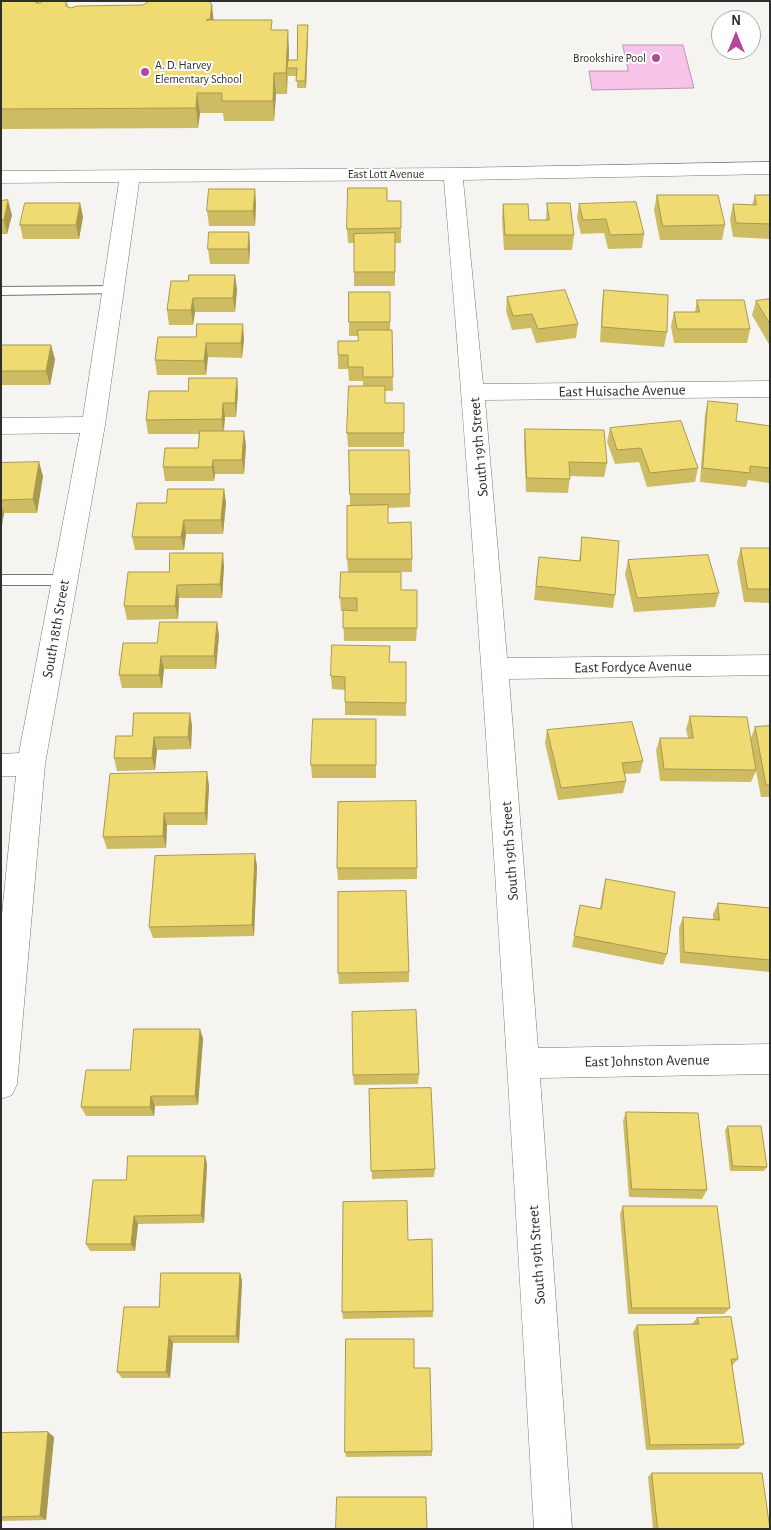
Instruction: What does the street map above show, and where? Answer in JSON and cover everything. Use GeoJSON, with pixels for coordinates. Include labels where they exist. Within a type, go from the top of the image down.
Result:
{"type":"FeatureCollection","features":[{"type":"Feature","properties":{"kind":"street","name":"East Lott Avenue"},"geometry":{"type":"LineString","coordinates":[[1,177],[454,174],[770,168]]}},
{"type":"Feature","properties":{"kind":"street","name":"South 19th Street"},"geometry":{"type":"LineString","coordinates":[[454,174],[474,392],[525,1063],[553,1529]]}},
{"type":"Feature","properties":{"kind":"street","name":"South 18th Street"},"geometry":{"type":"LineString","coordinates":[[1,1084],[6,985],[32,764],[93,425],[130,176]]}},
{"type":"Feature","properties":{"kind":"street","name":"East Huisache Avenue"},"geometry":{"type":"LineString","coordinates":[[474,392],[770,389]]}},
{"type":"Feature","properties":{"kind":"street"},"geometry":{"type":"LineString","coordinates":[[1,426],[93,425]]}},
{"type":"Feature","properties":{"kind":"street","name":"East Fordyce Avenue"},"geometry":{"type":"LineString","coordinates":[[496,669],[770,665]]}},
{"type":"Feature","properties":{"kind":"street"},"geometry":{"type":"LineString","coordinates":[[1,765],[32,764]]}},
{"type":"Feature","properties":{"kind":"street","name":"East Johnston Avenue"},"geometry":{"type":"LineString","coordinates":[[525,1063],[770,1059]]}},
{"type":"Feature","properties":{"kind":"lane"},"geometry":{"type":"LineString","coordinates":[[1,291],[113,290]]}},
{"type":"Feature","properties":{"kind":"lane"},"geometry":{"type":"LineString","coordinates":[[1,580],[65,580]]}},
{"type":"Feature","properties":{"kind":"shaded area","name":"Brookshire Pool"},"geometry":{"type":"Polygon","coordinates":[[[623,45],[683,45],[694,88],[592,90],[589,71],[628,71],[623,45]]]}},
{"type":"Feature","properties":{"kind":"building","name":"A. D. Harvey Elementary School"},"geometry":{"type":"Polygon","coordinates":[[[1,1],[36,1],[36,3],[41,3],[42,1],[66,1],[66,6],[71,8],[77,6],[143,5],[150,1],[208,1],[212,4],[210,19],[206,20],[272,20],[271,30],[288,30],[286,73],[274,73],[273,101],[222,101],[222,93],[197,93],[196,108],[1,109],[1,1]]]}},
{"type":"Feature","properties":{"kind":"building"},"geometry":{"type":"Polygon","coordinates":[[[298,25],[308,25],[305,81],[296,81],[297,68],[287,68],[288,60],[297,60],[298,25]]]}},
{"type":"Feature","properties":{"kind":"building"},"geometry":{"type":"Polygon","coordinates":[[[348,188],[387,188],[387,201],[401,201],[401,228],[347,229],[348,188]]]}},
{"type":"Feature","properties":{"kind":"building"},"geometry":{"type":"Polygon","coordinates":[[[209,189],[255,189],[253,211],[207,211],[209,189]]]}},
{"type":"Feature","properties":{"kind":"building"},"geometry":{"type":"Polygon","coordinates":[[[657,195],[718,195],[725,225],[663,226],[657,195]]]}},
{"type":"Feature","properties":{"kind":"building"},"geometry":{"type":"Polygon","coordinates":[[[755,195],[770,195],[770,224],[736,223],[733,204],[756,205],[755,195]]]}},
{"type":"Feature","properties":{"kind":"building"},"geometry":{"type":"Polygon","coordinates":[[[8,200],[4,220],[1,220],[1,201],[8,200]]]}},
{"type":"Feature","properties":{"kind":"building"},"geometry":{"type":"Polygon","coordinates":[[[636,202],[644,234],[610,235],[606,219],[583,220],[579,204],[636,202]]]}},
{"type":"Feature","properties":{"kind":"building"},"geometry":{"type":"Polygon","coordinates":[[[25,203],[80,203],[76,225],[20,225],[25,203]]]}},
{"type":"Feature","properties":{"kind":"building"},"geometry":{"type":"Polygon","coordinates":[[[547,203],[570,203],[574,235],[505,235],[503,204],[528,204],[529,220],[549,220],[547,203]]]}},
{"type":"Feature","properties":{"kind":"building"},"geometry":{"type":"Polygon","coordinates":[[[209,232],[249,232],[248,249],[208,249],[209,232]]]}},
{"type":"Feature","properties":{"kind":"building"},"geometry":{"type":"Polygon","coordinates":[[[395,233],[395,272],[354,272],[354,234],[395,233]]]}},
{"type":"Feature","properties":{"kind":"building"},"geometry":{"type":"Polygon","coordinates":[[[189,275],[235,275],[233,298],[193,298],[191,310],[167,310],[171,281],[188,281],[189,275]]]}},
{"type":"Feature","properties":{"kind":"building"},"geometry":{"type":"Polygon","coordinates":[[[565,290],[578,324],[538,329],[532,314],[513,316],[507,297],[565,290]]]}},
{"type":"Feature","properties":{"kind":"building"},"geometry":{"type":"Polygon","coordinates":[[[604,290],[668,295],[667,332],[602,327],[604,290]]]}},
{"type":"Feature","properties":{"kind":"building"},"geometry":{"type":"Polygon","coordinates":[[[349,292],[390,292],[390,322],[349,322],[349,292]]]}},
{"type":"Feature","properties":{"kind":"building"},"geometry":{"type":"Polygon","coordinates":[[[770,299],[770,324],[756,301],[770,299]]]}},
{"type":"Feature","properties":{"kind":"building"},"geometry":{"type":"Polygon","coordinates":[[[697,300],[744,300],[750,329],[677,329],[674,312],[699,312],[697,300]]]}},
{"type":"Feature","properties":{"kind":"building"},"geometry":{"type":"Polygon","coordinates":[[[197,324],[243,324],[241,343],[206,343],[204,361],[155,360],[158,337],[196,337],[197,324]]]}},
{"type":"Feature","properties":{"kind":"building"},"geometry":{"type":"Polygon","coordinates":[[[358,330],[392,330],[393,377],[363,377],[363,367],[348,367],[348,355],[338,355],[338,341],[358,341],[358,330]]]}},
{"type":"Feature","properties":{"kind":"building"},"geometry":{"type":"Polygon","coordinates":[[[1,345],[51,345],[46,371],[1,371],[1,345]]]}},
{"type":"Feature","properties":{"kind":"building"},"geometry":{"type":"Polygon","coordinates":[[[189,378],[237,378],[235,403],[223,403],[222,419],[146,420],[149,391],[188,391],[189,378]]]}},
{"type":"Feature","properties":{"kind":"building"},"geometry":{"type":"Polygon","coordinates":[[[349,386],[385,386],[385,403],[404,403],[404,433],[347,433],[349,386]]]}},
{"type":"Feature","properties":{"kind":"building"},"geometry":{"type":"Polygon","coordinates":[[[708,401],[738,404],[736,421],[770,426],[770,468],[750,466],[750,473],[703,468],[708,401]]]}},
{"type":"Feature","properties":{"kind":"building"},"geometry":{"type":"Polygon","coordinates":[[[681,421],[698,468],[650,473],[641,448],[617,450],[610,428],[681,421]]]}},
{"type":"Feature","properties":{"kind":"building"},"geometry":{"type":"Polygon","coordinates":[[[525,429],[604,430],[607,463],[569,462],[570,479],[527,478],[525,429]]]}},
{"type":"Feature","properties":{"kind":"building"},"geometry":{"type":"Polygon","coordinates":[[[200,431],[244,431],[242,460],[213,460],[212,467],[163,467],[165,448],[198,448],[200,431]]]}},
{"type":"Feature","properties":{"kind":"building"},"geometry":{"type":"Polygon","coordinates":[[[349,450],[409,450],[410,494],[350,494],[349,450]]]}},
{"type":"Feature","properties":{"kind":"building"},"geometry":{"type":"Polygon","coordinates":[[[39,462],[33,499],[1,500],[1,463],[39,462]]]}},
{"type":"Feature","properties":{"kind":"building"},"geometry":{"type":"Polygon","coordinates":[[[168,489],[224,489],[221,520],[184,520],[181,537],[132,537],[137,503],[166,503],[168,489]]]}},
{"type":"Feature","properties":{"kind":"building"},"geometry":{"type":"Polygon","coordinates":[[[388,505],[388,523],[411,522],[412,559],[347,559],[347,506],[388,505]]]}},
{"type":"Feature","properties":{"kind":"building"},"geometry":{"type":"Polygon","coordinates":[[[582,537],[619,541],[615,595],[536,586],[539,557],[580,561],[582,537]]]}},
{"type":"Feature","properties":{"kind":"building"},"geometry":{"type":"Polygon","coordinates":[[[741,548],[770,548],[770,589],[748,589],[741,548]]]}},
{"type":"Feature","properties":{"kind":"building"},"geometry":{"type":"Polygon","coordinates":[[[170,553],[223,553],[220,584],[177,585],[175,606],[124,606],[128,572],[169,572],[170,553]]]}},
{"type":"Feature","properties":{"kind":"building"},"geometry":{"type":"Polygon","coordinates":[[[708,555],[719,593],[637,598],[628,560],[708,555]]]}},
{"type":"Feature","properties":{"kind":"building"},"geometry":{"type":"Polygon","coordinates":[[[341,572],[401,572],[401,590],[417,590],[417,628],[343,628],[343,610],[357,611],[357,598],[340,598],[341,572]]]}},
{"type":"Feature","properties":{"kind":"building"},"geometry":{"type":"Polygon","coordinates":[[[160,622],[217,622],[214,656],[161,656],[159,675],[119,675],[123,643],[157,643],[160,622]]]}},
{"type":"Feature","properties":{"kind":"building"},"geometry":{"type":"Polygon","coordinates":[[[332,645],[390,646],[389,662],[406,662],[406,703],[345,702],[345,677],[331,676],[332,645]]]}},
{"type":"Feature","properties":{"kind":"building"},"geometry":{"type":"Polygon","coordinates":[[[134,713],[190,713],[188,737],[154,737],[152,758],[114,758],[116,736],[132,736],[134,713]]]}},
{"type":"Feature","properties":{"kind":"building"},"geometry":{"type":"Polygon","coordinates":[[[690,716],[747,717],[756,770],[664,769],[660,738],[693,738],[690,716]]]}},
{"type":"Feature","properties":{"kind":"building"},"geometry":{"type":"Polygon","coordinates":[[[313,719],[376,719],[376,765],[311,765],[313,719]]]}},
{"type":"Feature","properties":{"kind":"building"},"geometry":{"type":"Polygon","coordinates":[[[632,722],[643,761],[622,763],[626,781],[561,788],[547,730],[632,722]]]}},
{"type":"Feature","properties":{"kind":"building"},"geometry":{"type":"Polygon","coordinates":[[[770,726],[770,785],[766,785],[755,727],[770,726]]]}},
{"type":"Feature","properties":{"kind":"building"},"geometry":{"type":"Polygon","coordinates":[[[207,772],[205,813],[164,813],[163,836],[103,837],[110,774],[207,772]]]}},
{"type":"Feature","properties":{"kind":"building"},"geometry":{"type":"Polygon","coordinates":[[[416,801],[417,868],[337,868],[338,802],[416,801]]]}},
{"type":"Feature","properties":{"kind":"building"},"geometry":{"type":"Polygon","coordinates":[[[255,854],[252,925],[149,927],[155,856],[255,854]]]}},
{"type":"Feature","properties":{"kind":"building"},"geometry":{"type":"Polygon","coordinates":[[[606,879],[675,892],[667,954],[574,936],[580,905],[601,909],[606,879]]]}},
{"type":"Feature","properties":{"kind":"building"},"geometry":{"type":"Polygon","coordinates":[[[406,891],[409,972],[338,973],[338,892],[406,891]]]}},
{"type":"Feature","properties":{"kind":"building"},"geometry":{"type":"Polygon","coordinates":[[[718,903],[770,908],[770,960],[684,952],[683,917],[719,920],[718,903]]]}},
{"type":"Feature","properties":{"kind":"building"},"geometry":{"type":"Polygon","coordinates":[[[416,1010],[419,1074],[353,1075],[352,1012],[416,1010]]]}},
{"type":"Feature","properties":{"kind":"building"},"geometry":{"type":"Polygon","coordinates":[[[134,1029],[200,1029],[195,1096],[151,1096],[150,1107],[81,1107],[86,1070],[130,1070],[134,1029]]]}},
{"type":"Feature","properties":{"kind":"building"},"geometry":{"type":"Polygon","coordinates":[[[431,1088],[435,1169],[371,1171],[369,1089],[431,1088]]]}},
{"type":"Feature","properties":{"kind":"building"},"geometry":{"type":"Polygon","coordinates":[[[626,1112],[698,1113],[707,1190],[632,1189],[626,1112]]]}},
{"type":"Feature","properties":{"kind":"building"},"geometry":{"type":"Polygon","coordinates":[[[728,1126],[761,1126],[767,1167],[733,1166],[728,1126]]]}},
{"type":"Feature","properties":{"kind":"building"},"geometry":{"type":"Polygon","coordinates":[[[128,1156],[205,1156],[201,1215],[134,1216],[131,1244],[86,1244],[93,1180],[126,1180],[128,1156]]]}},
{"type":"Feature","properties":{"kind":"building"},"geometry":{"type":"Polygon","coordinates":[[[407,1201],[408,1240],[432,1239],[433,1311],[342,1312],[343,1202],[407,1201]]]}},
{"type":"Feature","properties":{"kind":"building"},"geometry":{"type":"Polygon","coordinates":[[[623,1206],[717,1206],[730,1308],[632,1308],[623,1206]]]}},
{"type":"Feature","properties":{"kind":"building"},"geometry":{"type":"Polygon","coordinates":[[[161,1273],[240,1273],[236,1336],[169,1336],[166,1372],[117,1372],[124,1307],[159,1307],[161,1273]]]}},
{"type":"Feature","properties":{"kind":"building"},"geometry":{"type":"Polygon","coordinates":[[[731,1317],[738,1359],[731,1359],[744,1444],[650,1445],[637,1325],[699,1324],[697,1318],[731,1317]]]}},
{"type":"Feature","properties":{"kind":"building"},"geometry":{"type":"Polygon","coordinates":[[[346,1339],[414,1339],[414,1368],[430,1368],[432,1451],[345,1452],[346,1339]]]}},
{"type":"Feature","properties":{"kind":"building"},"geometry":{"type":"Polygon","coordinates":[[[48,1432],[40,1516],[1,1517],[1,1433],[48,1432]]]}},
{"type":"Feature","properties":{"kind":"building"},"geometry":{"type":"Polygon","coordinates":[[[652,1473],[762,1473],[770,1529],[658,1529],[652,1473]]]}},
{"type":"Feature","properties":{"kind":"building"},"geometry":{"type":"Polygon","coordinates":[[[337,1497],[426,1497],[427,1529],[336,1529],[337,1497]]]}},
{"type":"Feature","properties":{"kind":"place","name":"Brookshire Pool"},"geometry":{"type":"Point","coordinates":[656,58]}},
{"type":"Feature","properties":{"kind":"place","name":"A. D. Harvey Elementary School"},"geometry":{"type":"Point","coordinates":[145,72]}}]}
